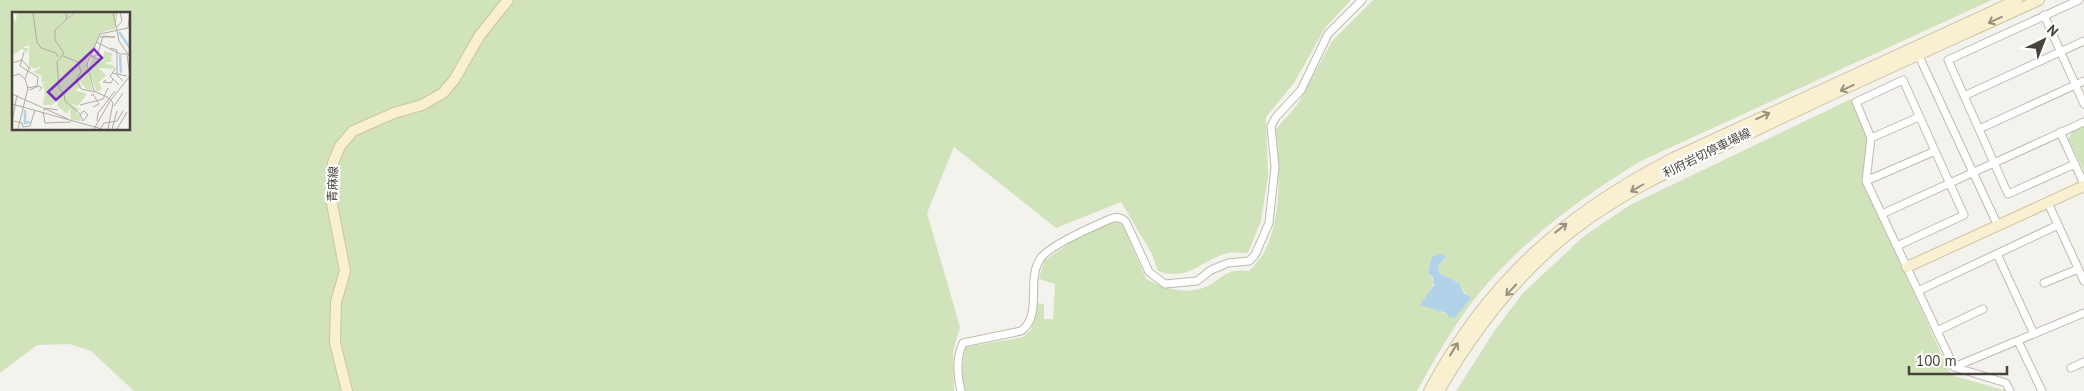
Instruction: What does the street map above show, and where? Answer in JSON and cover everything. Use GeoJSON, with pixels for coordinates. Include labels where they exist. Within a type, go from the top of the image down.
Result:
{"type":"FeatureCollection","features":[{"type":"Feature","properties":{"kind":"main road","name":"青麻線"},"geometry":{"type":"LineString","coordinates":[[347,391],[336,343],[336,302],[344,271],[332,204],[333,163],[340,146],[353,131],[394,112],[422,105],[443,93],[454,80],[480,35],[508,0]]}},
{"type":"Feature","properties":{"kind":"main road","name":"利府岩切停車場線"},"geometry":{"type":"LineString","coordinates":[[1440,391],[1474,337],[1502,300],[1559,242],[1598,212],[1678,167],[1917,51],[2017,0]]}},
{"type":"Feature","properties":{"kind":"main road","name":"利府岩切停車場線"},"geometry":{"type":"LineString","coordinates":[[1429,391],[1467,329],[1493,295],[1550,236],[1589,206],[1634,178],[1673,158],[1917,51],[2039,0]]}},
{"type":"Feature","properties":{"kind":"main road"},"geometry":{"type":"LineString","coordinates":[[1907,267],[2084,185]]}},
{"type":"Feature","properties":{"kind":"street"},"geometry":{"type":"LineString","coordinates":[[961,391],[958,379],[960,351],[963,344],[1021,332],[1025,328],[1032,311],[1034,276],[1040,259],[1071,237],[1113,217],[1123,219],[1126,222],[1149,272],[1165,284],[1198,281],[1211,270],[1228,263],[1249,261],[1255,255],[1270,223],[1275,167],[1271,126],[1276,117],[1301,90],[1328,34],[1362,0]]}},
{"type":"Feature","properties":{"kind":"street"},"geometry":{"type":"LineString","coordinates":[[2075,164],[2008,194],[1948,60],[2078,0]]}},
{"type":"Feature","properties":{"kind":"street"},"geometry":{"type":"LineString","coordinates":[[2044,15],[2084,104]]}},
{"type":"Feature","properties":{"kind":"street"},"geometry":{"type":"LineString","coordinates":[[1964,96],[2084,42]]}},
{"type":"Feature","properties":{"kind":"street"},"geometry":{"type":"LineString","coordinates":[[1917,51],[1998,226]]}},
{"type":"Feature","properties":{"kind":"street"},"geometry":{"type":"LineString","coordinates":[[1897,246],[1964,215],[1903,80],[1856,102],[1871,138],[1866,181],[1954,367],[2006,383],[2010,391]]}},
{"type":"Feature","properties":{"kind":"street"},"geometry":{"type":"LineString","coordinates":[[1979,129],[2084,81]]}},
{"type":"Feature","properties":{"kind":"street"},"geometry":{"type":"LineString","coordinates":[[1871,138],[1919,117]]}},
{"type":"Feature","properties":{"kind":"street"},"geometry":{"type":"LineString","coordinates":[[1882,214],[2084,122]]}},
{"type":"Feature","properties":{"kind":"street"},"geometry":{"type":"LineString","coordinates":[[2060,132],[2084,185]]}},
{"type":"Feature","properties":{"kind":"street"},"geometry":{"type":"LineString","coordinates":[[1866,181],[1935,151]]}},
{"type":"Feature","properties":{"kind":"street"},"geometry":{"type":"LineString","coordinates":[[2048,203],[2084,281]]}},
{"type":"Feature","properties":{"kind":"street"},"geometry":{"type":"LineString","coordinates":[[1918,290],[2058,226]]}},
{"type":"Feature","properties":{"kind":"street"},"geometry":{"type":"LineString","coordinates":[[1997,254],[2034,334]]}},
{"type":"Feature","properties":{"kind":"street"},"geometry":{"type":"LineString","coordinates":[[2044,283],[2078,269]]}},
{"type":"Feature","properties":{"kind":"street"},"geometry":{"type":"LineString","coordinates":[[1937,332],[1983,309]]}},
{"type":"Feature","properties":{"kind":"street"},"geometry":{"type":"LineString","coordinates":[[1954,367],[2084,313]]}},
{"type":"Feature","properties":{"kind":"street"},"geometry":{"type":"LineString","coordinates":[[2018,341],[2042,391]]}},
{"type":"Feature","properties":{"kind":"street"},"geometry":{"type":"LineString","coordinates":[[2071,368],[2084,362]]}},
{"type":"Feature","properties":{"kind":"green space"},"geometry":{"type":"Polygon","coordinates":[[[0,0],[1351,0],[1325,28],[1294,83],[1266,117],[1268,176],[1261,221],[1248,253],[1228,253],[1218,256],[1194,269],[1178,274],[1158,271],[1152,254],[1121,202],[1056,228],[954,147],[927,213],[960,327],[953,351],[954,391],[134,391],[91,351],[69,344],[37,345],[0,373],[0,0]]]}},
{"type":"Feature","properties":{"kind":"green space"},"geometry":{"type":"Polygon","coordinates":[[[1373,0],[1992,0],[1641,161],[1597,189],[1536,236],[1481,291],[1439,352],[1417,391],[964,391],[961,381],[964,349],[1023,337],[1031,330],[1036,303],[1044,304],[1044,319],[1053,319],[1055,284],[1039,279],[1044,261],[1074,240],[1108,222],[1116,221],[1123,225],[1146,279],[1165,287],[1185,291],[1199,289],[1212,284],[1232,271],[1249,271],[1264,253],[1275,221],[1278,191],[1276,129],[1297,105],[1332,41],[1373,0]],[[1441,254],[1437,256],[1428,270],[1434,282],[1429,293],[1437,310],[1448,315],[1466,294],[1460,285],[1440,274],[1438,266],[1445,259],[1441,254]]]}},
{"type":"Feature","properties":{"kind":"green space"},"geometry":{"type":"Polygon","coordinates":[[[1851,99],[1867,138],[1863,181],[1951,375],[2007,391],[1456,391],[1495,330],[1523,293],[1584,236],[1630,205],[1851,99]]]}},
{"type":"Feature","properties":{"kind":"green space"},"geometry":{"type":"Polygon","coordinates":[[[2084,127],[2084,171],[2068,139],[2072,132],[2084,127]]]}},
{"type":"Feature","properties":{"kind":"water"},"geometry":{"type":"Polygon","coordinates":[[[1441,254],[1446,257],[1438,266],[1440,274],[1459,283],[1464,293],[1471,298],[1455,318],[1449,317],[1446,313],[1420,305],[1434,285],[1433,278],[1428,272],[1432,257],[1441,254]]]}}]}
